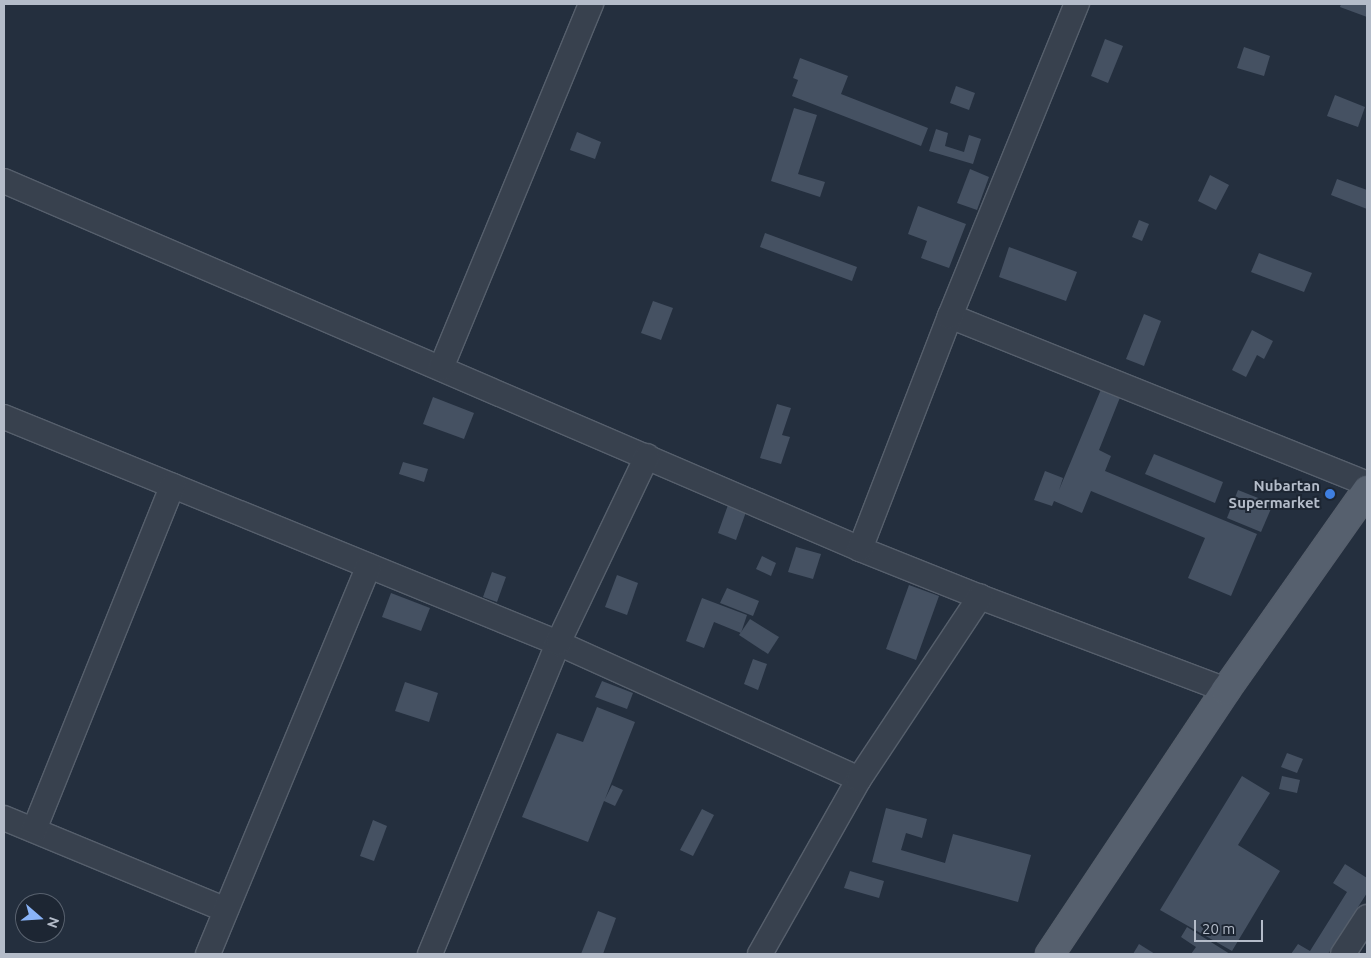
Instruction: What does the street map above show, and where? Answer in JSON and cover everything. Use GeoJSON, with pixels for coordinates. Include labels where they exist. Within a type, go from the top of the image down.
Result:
{"type":"FeatureCollection","features":[{"type":"Feature","properties":{"kind":"main road"},"geometry":{"type":"LineString","coordinates":[[1050,954],[1226,690],[1367,490]]}},
{"type":"Feature","properties":{"kind":"street"},"geometry":{"type":"LineString","coordinates":[[441,368],[591,4]]}},
{"type":"Feature","properties":{"kind":"street"},"geometry":{"type":"LineString","coordinates":[[860,549],[950,316],[1077,4]]}},
{"type":"Feature","properties":{"kind":"street"},"geometry":{"type":"LineString","coordinates":[[4,181],[860,549],[980,597],[1226,690]]}},
{"type":"Feature","properties":{"kind":"street"},"geometry":{"type":"LineString","coordinates":[[950,316],[1367,484]]}},
{"type":"Feature","properties":{"kind":"street"},"geometry":{"type":"LineString","coordinates":[[4,417],[558,643],[859,779]]}},
{"type":"Feature","properties":{"kind":"street"},"geometry":{"type":"LineString","coordinates":[[430,954],[558,643],[646,456]]}},
{"type":"Feature","properties":{"kind":"street"},"geometry":{"type":"LineString","coordinates":[[34,830],[172,486]]}},
{"type":"Feature","properties":{"kind":"street"},"geometry":{"type":"LineString","coordinates":[[208,954],[369,566]]}},
{"type":"Feature","properties":{"kind":"street"},"geometry":{"type":"LineString","coordinates":[[760,954],[859,779],[980,597]]}},
{"type":"Feature","properties":{"kind":"street"},"geometry":{"type":"LineString","coordinates":[[4,818],[226,910]]}},
{"type":"Feature","properties":{"kind":"street"},"geometry":{"type":"LineString","coordinates":[[1343,954],[1367,917]]}},
{"type":"Feature","properties":{"kind":"building"},"geometry":{"type":"Polygon","coordinates":[[[1341,4],[1367,4],[1367,17],[1340,7],[1341,4]]]}},
{"type":"Feature","properties":{"kind":"building"},"geometry":{"type":"Polygon","coordinates":[[[1105,39],[1123,46],[1108,83],[1091,76],[1105,39]]]}},
{"type":"Feature","properties":{"kind":"building"},"geometry":{"type":"Polygon","coordinates":[[[1244,47],[1270,56],[1264,76],[1237,68],[1244,47]]]}},
{"type":"Feature","properties":{"kind":"building"},"geometry":{"type":"Polygon","coordinates":[[[800,58],[848,76],[841,94],[928,128],[921,146],[792,96],[798,80],[793,78],[800,58]]]}},
{"type":"Feature","properties":{"kind":"building"},"geometry":{"type":"Polygon","coordinates":[[[956,86],[975,93],[969,110],[950,103],[956,86]]]}},
{"type":"Feature","properties":{"kind":"building"},"geometry":{"type":"Polygon","coordinates":[[[1335,95],[1365,107],[1358,127],[1327,116],[1335,95]]]}},
{"type":"Feature","properties":{"kind":"building"},"geometry":{"type":"Polygon","coordinates":[[[794,108],[817,115],[798,174],[825,182],[820,197],[771,181],[794,108]]]}},
{"type":"Feature","properties":{"kind":"building"},"geometry":{"type":"Polygon","coordinates":[[[936,129],[948,133],[945,146],[964,152],[969,135],[981,139],[973,164],[929,151],[936,129]]]}},
{"type":"Feature","properties":{"kind":"building"},"geometry":{"type":"Polygon","coordinates":[[[577,132],[601,142],[595,159],[570,150],[577,132]]]}},
{"type":"Feature","properties":{"kind":"building"},"geometry":{"type":"Polygon","coordinates":[[[970,169],[989,177],[977,210],[957,203],[970,169]]]}},
{"type":"Feature","properties":{"kind":"building"},"geometry":{"type":"Polygon","coordinates":[[[1210,175],[1229,185],[1216,210],[1198,201],[1210,175]]]}},
{"type":"Feature","properties":{"kind":"building"},"geometry":{"type":"Polygon","coordinates":[[[1337,179],[1367,190],[1367,209],[1331,195],[1337,179]]]}},
{"type":"Feature","properties":{"kind":"building"},"geometry":{"type":"Polygon","coordinates":[[[918,206],[966,224],[949,268],[921,258],[927,241],[908,234],[918,206]]]}},
{"type":"Feature","properties":{"kind":"building"},"geometry":{"type":"Polygon","coordinates":[[[1139,220],[1149,224],[1142,241],[1132,237],[1139,220]]]}},
{"type":"Feature","properties":{"kind":"building"},"geometry":{"type":"Polygon","coordinates":[[[765,233],[857,267],[852,281],[760,247],[765,233]]]}},
{"type":"Feature","properties":{"kind":"building"},"geometry":{"type":"Polygon","coordinates":[[[1009,247],[1077,272],[1066,301],[999,277],[1009,247]]]}},
{"type":"Feature","properties":{"kind":"building"},"geometry":{"type":"Polygon","coordinates":[[[1259,253],[1312,273],[1304,292],[1251,272],[1259,253]]]}},
{"type":"Feature","properties":{"kind":"building"},"geometry":{"type":"Polygon","coordinates":[[[653,301],[673,308],[661,340],[641,333],[653,301]]]}},
{"type":"Feature","properties":{"kind":"building"},"geometry":{"type":"Polygon","coordinates":[[[1144,314],[1161,321],[1144,366],[1126,359],[1144,314]]]}},
{"type":"Feature","properties":{"kind":"building"},"geometry":{"type":"Polygon","coordinates":[[[1252,330],[1273,341],[1264,359],[1257,355],[1246,377],[1232,370],[1252,330]]]}},
{"type":"Feature","properties":{"kind":"building"},"geometry":{"type":"Polygon","coordinates":[[[1102,387],[1121,395],[1099,450],[1111,456],[1105,471],[1257,534],[1231,596],[1188,578],[1205,538],[1091,491],[1082,513],[1054,501],[1052,506],[1034,500],[1045,471],[1063,478],[1059,490],[1102,387]]]}},
{"type":"Feature","properties":{"kind":"building"},"geometry":{"type":"Polygon","coordinates":[[[433,397],[474,413],[464,439],[423,424],[433,397]]]}},
{"type":"Feature","properties":{"kind":"building"},"geometry":{"type":"Polygon","coordinates":[[[777,404],[791,408],[782,435],[790,437],[781,464],[760,458],[777,404]]]}},
{"type":"Feature","properties":{"kind":"building"},"geometry":{"type":"Polygon","coordinates":[[[1154,454],[1223,482],[1215,503],[1145,474],[1154,454]]]}},
{"type":"Feature","properties":{"kind":"building"},"geometry":{"type":"Polygon","coordinates":[[[403,462],[428,469],[424,482],[399,474],[403,462]]]}},
{"type":"Feature","properties":{"kind":"building"},"geometry":{"type":"Polygon","coordinates":[[[1238,490],[1273,504],[1261,532],[1227,518],[1238,490]]]}},
{"type":"Feature","properties":{"kind":"building"},"geometry":{"type":"Polygon","coordinates":[[[728,505],[746,512],[736,540],[718,533],[728,505]]]}},
{"type":"Feature","properties":{"kind":"building"},"geometry":{"type":"Polygon","coordinates":[[[796,547],[821,554],[813,579],[788,572],[796,547]]]}},
{"type":"Feature","properties":{"kind":"building"},"geometry":{"type":"Polygon","coordinates":[[[762,556],[776,563],[771,576],[756,569],[762,556]]]}},
{"type":"Feature","properties":{"kind":"building"},"geometry":{"type":"Polygon","coordinates":[[[492,572],[506,577],[497,602],[483,597],[492,572]]]}},
{"type":"Feature","properties":{"kind":"building"},"geometry":{"type":"Polygon","coordinates":[[[617,575],[638,583],[627,615],[605,607],[617,575]]]}},
{"type":"Feature","properties":{"kind":"building"},"geometry":{"type":"Polygon","coordinates":[[[909,585],[939,596],[916,660],[886,649],[909,585]]]}},
{"type":"Feature","properties":{"kind":"building"},"geometry":{"type":"Polygon","coordinates":[[[727,588],[759,601],[753,616],[720,603],[727,588]]]}},
{"type":"Feature","properties":{"kind":"building"},"geometry":{"type":"Polygon","coordinates":[[[391,593],[430,608],[421,631],[382,617],[391,593]]]}},
{"type":"Feature","properties":{"kind":"building"},"geometry":{"type":"Polygon","coordinates":[[[702,598],[747,615],[741,633],[714,622],[704,648],[686,641],[702,598]]]}},
{"type":"Feature","properties":{"kind":"building"},"geometry":{"type":"Polygon","coordinates":[[[750,619],[779,637],[768,654],[739,635],[750,619]]]}},
{"type":"Feature","properties":{"kind":"building"},"geometry":{"type":"Polygon","coordinates":[[[753,659],[767,664],[758,690],[744,684],[753,659]]]}},
{"type":"Feature","properties":{"kind":"building"},"geometry":{"type":"Polygon","coordinates":[[[602,681],[633,693],[627,709],[595,697],[602,681]]]}},
{"type":"Feature","properties":{"kind":"building"},"geometry":{"type":"Polygon","coordinates":[[[405,682],[438,693],[429,722],[395,711],[405,682]]]}},
{"type":"Feature","properties":{"kind":"building"},"geometry":{"type":"Polygon","coordinates":[[[597,707],[635,722],[605,799],[612,785],[623,790],[615,806],[604,801],[588,842],[522,817],[557,733],[583,742],[597,707]]]}},
{"type":"Feature","properties":{"kind":"building"},"geometry":{"type":"Polygon","coordinates":[[[1287,753],[1303,759],[1297,773],[1281,767],[1287,753]]]}},
{"type":"Feature","properties":{"kind":"building"},"geometry":{"type":"Polygon","coordinates":[[[1242,776],[1270,793],[1238,845],[1280,871],[1232,951],[1160,910],[1242,776]]]}},
{"type":"Feature","properties":{"kind":"building"},"geometry":{"type":"Polygon","coordinates":[[[1282,776],[1300,780],[1297,793],[1279,789],[1282,776]]]}},
{"type":"Feature","properties":{"kind":"building"},"geometry":{"type":"Polygon","coordinates":[[[886,808],[927,819],[922,838],[906,833],[901,850],[945,863],[953,834],[1031,855],[1018,902],[872,862],[886,808]]]}},
{"type":"Feature","properties":{"kind":"building"},"geometry":{"type":"Polygon","coordinates":[[[702,809],[714,815],[693,856],[680,850],[702,809]]]}},
{"type":"Feature","properties":{"kind":"building"},"geometry":{"type":"Polygon","coordinates":[[[373,820],[387,826],[374,861],[360,856],[373,820]]]}},
{"type":"Feature","properties":{"kind":"building"},"geometry":{"type":"Polygon","coordinates":[[[1345,864],[1367,878],[1367,893],[1328,954],[1291,954],[1298,944],[1310,951],[1347,892],[1333,883],[1345,864]]]}},
{"type":"Feature","properties":{"kind":"building"},"geometry":{"type":"Polygon","coordinates":[[[850,871],[884,881],[879,898],[844,888],[850,871]]]}},
{"type":"Feature","properties":{"kind":"building"},"geometry":{"type":"Polygon","coordinates":[[[598,911],[616,918],[603,954],[581,954],[598,911]]]}},
{"type":"Feature","properties":{"kind":"building"},"geometry":{"type":"Polygon","coordinates":[[[1187,927],[1230,954],[1191,954],[1196,947],[1181,937],[1187,927]]]}},
{"type":"Feature","properties":{"kind":"building"},"geometry":{"type":"Polygon","coordinates":[[[1139,944],[1155,954],[1133,954],[1139,944]]]}},
{"type":"Feature","properties":{"kind":"place","name":"Nubartan Supermarket"},"geometry":{"type":"Point","coordinates":[1330,494]}}]}
